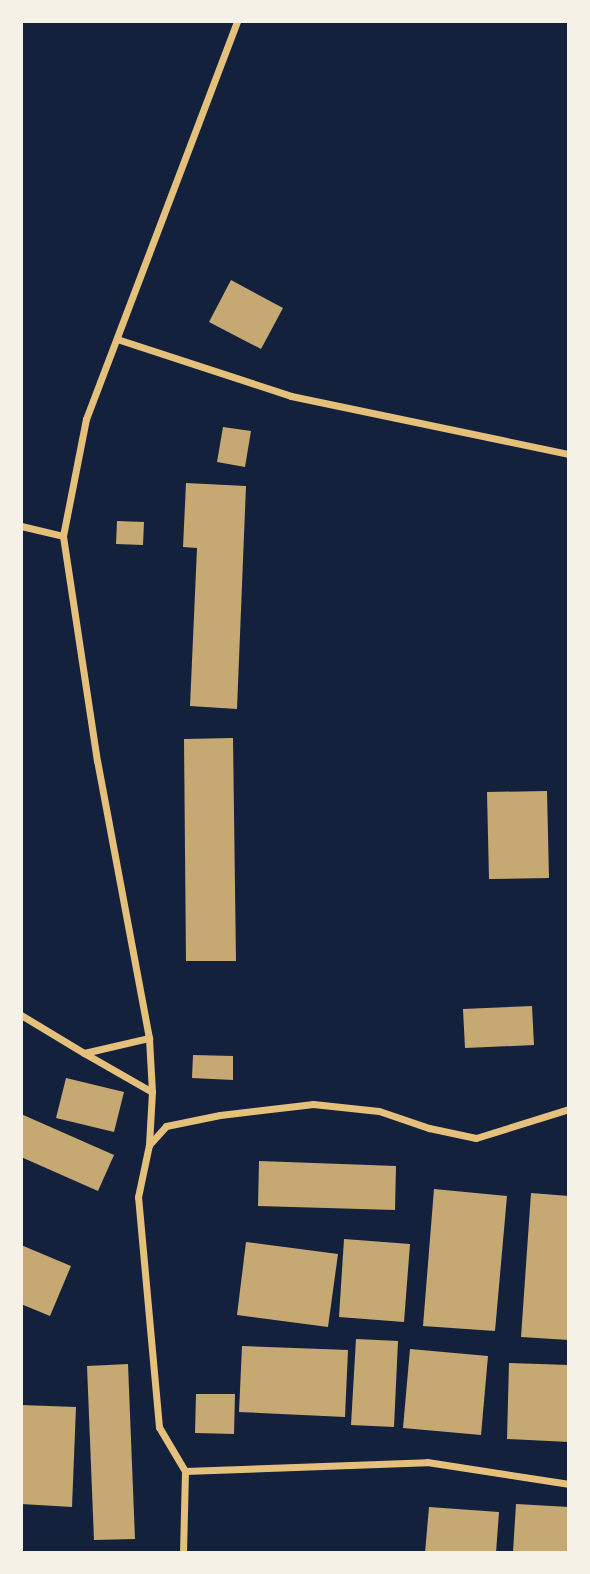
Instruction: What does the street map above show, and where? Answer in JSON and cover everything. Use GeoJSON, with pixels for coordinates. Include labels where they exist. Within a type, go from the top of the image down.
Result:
{"type":"FeatureCollection","features":[{"type":"Feature","properties":{"kind":"street"},"geometry":{"type":"LineString","coordinates":[[183,1553],[185,1471],[159,1427],[138,1197],[149,1145],[152,1092],[149,1038],[97,761],[63,536],[86,419],[237,21]]}},
{"type":"Feature","properties":{"kind":"street"},"geometry":{"type":"LineString","coordinates":[[117,339],[291,396],[569,454]]}},
{"type":"Feature","properties":{"kind":"street"},"geometry":{"type":"LineString","coordinates":[[21,526],[63,536]]}},
{"type":"Feature","properties":{"kind":"street"},"geometry":{"type":"LineString","coordinates":[[21,1015],[152,1092]]}},
{"type":"Feature","properties":{"kind":"street"},"geometry":{"type":"LineString","coordinates":[[84,1053],[149,1038]]}},
{"type":"Feature","properties":{"kind":"street"},"geometry":{"type":"LineString","coordinates":[[149,1145],[166,1126],[220,1115],[313,1104],[379,1111],[429,1128],[476,1138],[569,1109]]}},
{"type":"Feature","properties":{"kind":"street"},"geometry":{"type":"LineString","coordinates":[[185,1471],[427,1462],[569,1484]]}},
{"type":"Feature","properties":{"kind":"building"},"geometry":{"type":"Polygon","coordinates":[[[231,280],[283,308],[261,349],[209,322],[231,280]]]}},
{"type":"Feature","properties":{"kind":"building"},"geometry":{"type":"Polygon","coordinates":[[[223,427],[251,431],[245,467],[217,462],[223,427]]]}},
{"type":"Feature","properties":{"kind":"building"},"geometry":{"type":"Polygon","coordinates":[[[186,483],[246,486],[237,709],[190,706],[197,548],[183,547],[186,483]]]}},
{"type":"Feature","properties":{"kind":"building"},"geometry":{"type":"Polygon","coordinates":[[[117,521],[144,522],[143,545],[116,544],[117,521]]]}},
{"type":"Feature","properties":{"kind":"building"},"geometry":{"type":"Polygon","coordinates":[[[233,738],[236,961],[186,961],[184,739],[233,738]]]}},
{"type":"Feature","properties":{"kind":"building"},"geometry":{"type":"Polygon","coordinates":[[[547,791],[549,878],[489,879],[487,792],[547,791]]]}},
{"type":"Feature","properties":{"kind":"building"},"geometry":{"type":"Polygon","coordinates":[[[532,1006],[534,1045],[465,1048],[463,1009],[532,1006]]]}},
{"type":"Feature","properties":{"kind":"building"},"geometry":{"type":"Polygon","coordinates":[[[193,1055],[233,1056],[233,1080],[192,1078],[193,1055]]]}},
{"type":"Feature","properties":{"kind":"building"},"geometry":{"type":"Polygon","coordinates":[[[66,1078],[124,1092],[114,1132],[56,1118],[66,1078]]]}},
{"type":"Feature","properties":{"kind":"building"},"geometry":{"type":"Polygon","coordinates":[[[21,1114],[114,1155],[98,1191],[21,1157],[21,1114]]]}},
{"type":"Feature","properties":{"kind":"building"},"geometry":{"type":"Polygon","coordinates":[[[259,1161],[396,1166],[395,1210],[258,1206],[259,1161]]]}},
{"type":"Feature","properties":{"kind":"building"},"geometry":{"type":"Polygon","coordinates":[[[434,1189],[507,1196],[495,1331],[423,1326],[434,1189]]]}},
{"type":"Feature","properties":{"kind":"building"},"geometry":{"type":"Polygon","coordinates":[[[531,1193],[569,1196],[569,1340],[521,1337],[531,1193]]]}},
{"type":"Feature","properties":{"kind":"building"},"geometry":{"type":"Polygon","coordinates":[[[344,1239],[410,1244],[404,1322],[339,1317],[344,1239]]]}},
{"type":"Feature","properties":{"kind":"building"},"geometry":{"type":"Polygon","coordinates":[[[246,1242],[338,1254],[328,1327],[237,1315],[246,1242]]]}},
{"type":"Feature","properties":{"kind":"building"},"geometry":{"type":"Polygon","coordinates":[[[21,1245],[71,1266],[50,1316],[21,1304],[21,1245]]]}},
{"type":"Feature","properties":{"kind":"building"},"geometry":{"type":"Polygon","coordinates":[[[356,1339],[398,1341],[394,1427],[351,1425],[356,1339]]]}},
{"type":"Feature","properties":{"kind":"building"},"geometry":{"type":"Polygon","coordinates":[[[242,1346],[348,1350],[345,1417],[239,1412],[242,1346]]]}},
{"type":"Feature","properties":{"kind":"building"},"geometry":{"type":"Polygon","coordinates":[[[410,1349],[488,1356],[481,1435],[403,1428],[410,1349]]]}},
{"type":"Feature","properties":{"kind":"building"},"geometry":{"type":"Polygon","coordinates":[[[509,1363],[569,1365],[569,1442],[507,1439],[509,1363]]]}},
{"type":"Feature","properties":{"kind":"building"},"geometry":{"type":"Polygon","coordinates":[[[128,1364],[135,1539],[94,1540],[87,1366],[128,1364]]]}},
{"type":"Feature","properties":{"kind":"building"},"geometry":{"type":"Polygon","coordinates":[[[196,1394],[235,1394],[234,1434],[195,1433],[196,1394]]]}},
{"type":"Feature","properties":{"kind":"building"},"geometry":{"type":"Polygon","coordinates":[[[21,1405],[76,1407],[72,1507],[21,1504],[21,1405]]]}},
{"type":"Feature","properties":{"kind":"building"},"geometry":{"type":"Polygon","coordinates":[[[516,1504],[569,1507],[569,1553],[513,1552],[516,1504]]]}},
{"type":"Feature","properties":{"kind":"building"},"geometry":{"type":"Polygon","coordinates":[[[429,1507],[499,1512],[496,1553],[425,1553],[429,1507]]]}}]}
